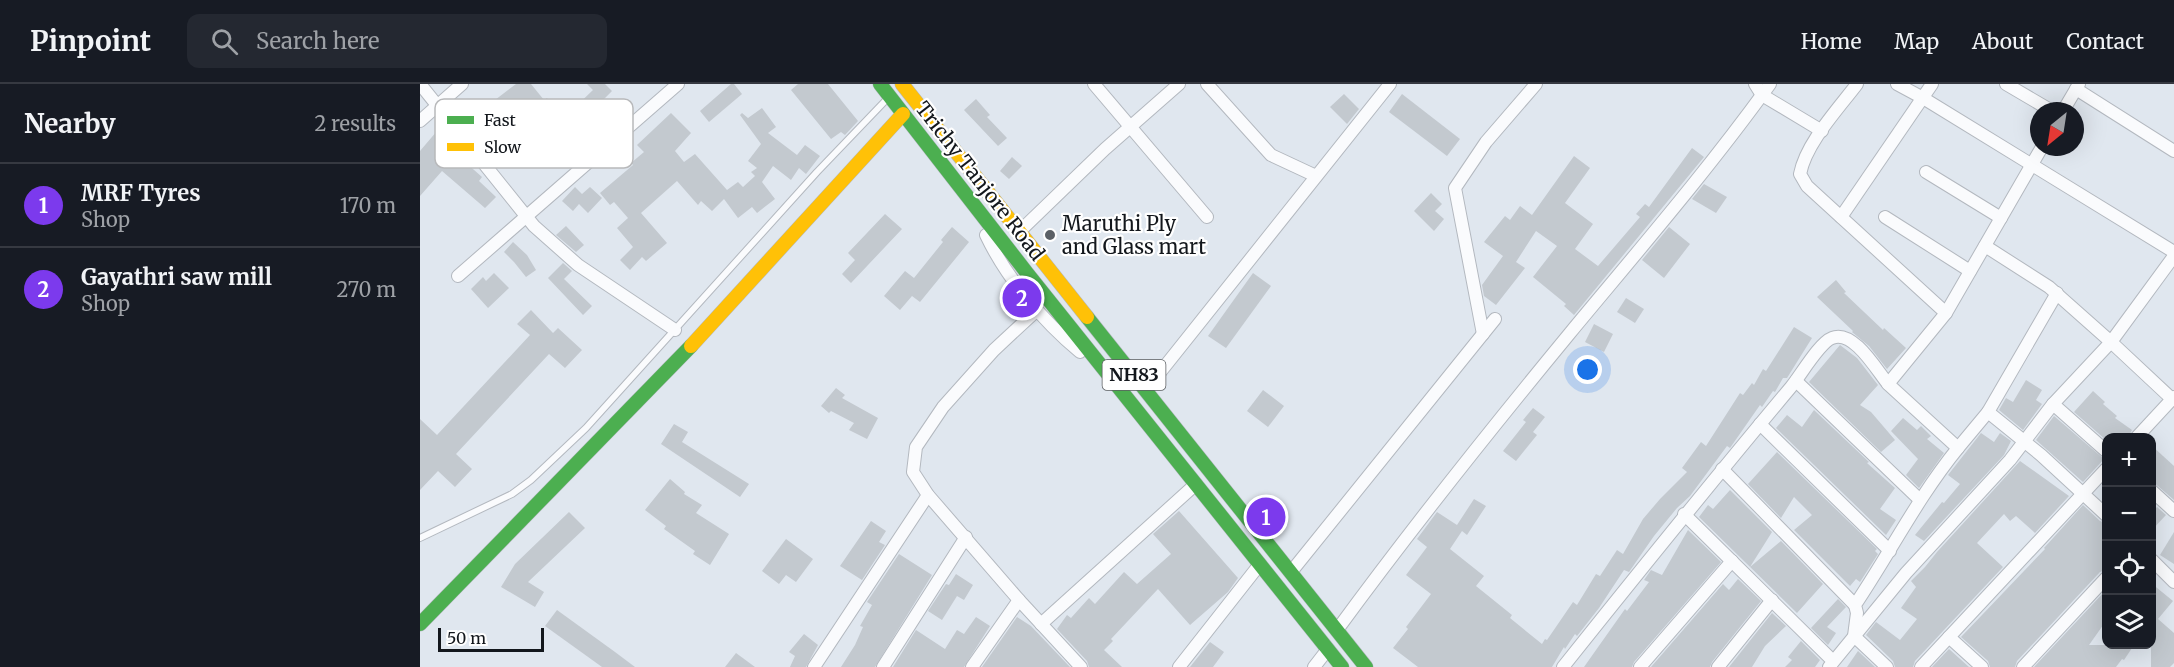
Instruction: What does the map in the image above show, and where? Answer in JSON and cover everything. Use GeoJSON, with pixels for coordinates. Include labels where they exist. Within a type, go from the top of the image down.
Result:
{"type":"FeatureCollection","features":[{"type":"Feature","properties":{"kind":"main road","name":"Trichy Tanjore Road"},"geometry":{"type":"LineString","coordinates":[[880,84],[1342,667]]}},
{"type":"Feature","properties":{"kind":"main road","name":"Trichy Tanjore Road"},"geometry":{"type":"LineString","coordinates":[[902,84],[1366,667]]}},
{"type":"Feature","properties":{"kind":"main road"},"geometry":{"type":"LineString","coordinates":[[420,624],[713,324],[903,114]]}},
{"type":"Feature","properties":{"kind":"street"},"geometry":{"type":"LineString","coordinates":[[420,84],[435,102]]}},
{"type":"Feature","properties":{"kind":"street"},"geometry":{"type":"LineString","coordinates":[[445,99],[462,84]]}},
{"type":"Feature","properties":{"kind":"street"},"geometry":{"type":"LineString","coordinates":[[633,123],[678,84]]}},
{"type":"Feature","properties":{"kind":"street"},"geometry":{"type":"LineString","coordinates":[[1094,84],[1207,217]]}},
{"type":"Feature","properties":{"kind":"street"},"geometry":{"type":"LineString","coordinates":[[1020,231],[1179,84]]}},
{"type":"Feature","properties":{"kind":"street"},"geometry":{"type":"LineString","coordinates":[[1207,84],[1271,155],[1316,176]]}},
{"type":"Feature","properties":{"kind":"street"},"geometry":{"type":"LineString","coordinates":[[1146,390],[1390,84]]}},
{"type":"Feature","properties":{"kind":"street"},"geometry":{"type":"LineString","coordinates":[[1483,334],[1455,188],[1486,142],[1536,84]]}},
{"type":"Feature","properties":{"kind":"street"},"geometry":{"type":"LineString","coordinates":[[1755,84],[1762,95],[1822,132]]}},
{"type":"Feature","properties":{"kind":"street"},"geometry":{"type":"LineString","coordinates":[[1337,630],[1384,566],[1471,456],[1648,241],[1770,84]]}},
{"type":"Feature","properties":{"kind":"street"},"geometry":{"type":"LineString","coordinates":[[1857,84],[1822,132],[1802,164],[1800,174],[1807,186],[1946,313]]}},
{"type":"Feature","properties":{"kind":"street"},"geometry":{"type":"LineString","coordinates":[[1684,514],[1772,600],[1831,664],[1906,573],[2010,460],[2053,404],[2111,342],[2174,254],[1897,84]]}},
{"type":"Feature","properties":{"kind":"street"},"geometry":{"type":"LineString","coordinates":[[1841,217],[1932,84]]}},
{"type":"Feature","properties":{"kind":"street"},"geometry":{"type":"LineString","coordinates":[[2006,84],[2037,102]]}},
{"type":"Feature","properties":{"kind":"street"},"geometry":{"type":"LineString","coordinates":[[2068,102],[2078,86],[2174,151]]}},
{"type":"Feature","properties":{"kind":"street"},"geometry":{"type":"LineString","coordinates":[[420,121],[435,108]]}},
{"type":"Feature","properties":{"kind":"street"},"geometry":{"type":"LineString","coordinates":[[1888,384],[1946,313],[2037,156]]}},
{"type":"Feature","properties":{"kind":"street"},"geometry":{"type":"LineString","coordinates":[[489,168],[534,226],[578,265],[675,330]]}},
{"type":"Feature","properties":{"kind":"street"},"geometry":{"type":"LineString","coordinates":[[458,276],[582,168]]}},
{"type":"Feature","properties":{"kind":"street"},"geometry":{"type":"LineString","coordinates":[[1926,172],[2001,218]]}},
{"type":"Feature","properties":{"kind":"street"},"geometry":{"type":"LineString","coordinates":[[975,206],[987,238],[1037,310],[1065,339],[1107,373]]}},
{"type":"Feature","properties":{"kind":"street"},"geometry":{"type":"LineString","coordinates":[[1886,217],[1970,271]]}},
{"type":"Feature","properties":{"kind":"street"},"geometry":{"type":"LineString","coordinates":[[1985,246],[2056,293],[2173,398],[2141,433]]}},
{"type":"Feature","properties":{"kind":"street"},"geometry":{"type":"LineString","coordinates":[[1855,604],[1920,500],[1988,412],[2056,293]]}},
{"type":"Feature","properties":{"kind":"street"},"geometry":{"type":"LineString","coordinates":[[1037,310],[994,350],[943,407],[916,447],[913,472],[928,495],[1081,667]]}},
{"type":"Feature","properties":{"kind":"street"},"geometry":{"type":"LineString","coordinates":[[1291,572],[1495,319]]}},
{"type":"Feature","properties":{"kind":"street"},"geometry":{"type":"LineString","coordinates":[[1563,667],[1684,514],[1797,381],[1824,344],[1832,338],[1842,336],[1852,339],[1888,384],[1958,448]]}},
{"type":"Feature","properties":{"kind":"street"},"geometry":{"type":"LineString","coordinates":[[1797,381],[1920,500]]}},
{"type":"Feature","properties":{"kind":"street"},"geometry":{"type":"LineString","coordinates":[[2053,404],[2102,447]]}},
{"type":"Feature","properties":{"kind":"street"},"geometry":{"type":"LineString","coordinates":[[1988,412],[2102,511]]}},
{"type":"Feature","properties":{"kind":"street"},"geometry":{"type":"LineString","coordinates":[[1761,424],[1890,551]]}},
{"type":"Feature","properties":{"kind":"street"},"geometry":{"type":"LineString","coordinates":[[1722,469],[1855,604],[1857,613],[1854,636]]}},
{"type":"Feature","properties":{"kind":"street"},"geometry":{"type":"LineString","coordinates":[[1921,667],[2102,473]]}},
{"type":"Feature","properties":{"kind":"street"},"geometry":{"type":"LineString","coordinates":[[1041,624],[1196,484]]}},
{"type":"Feature","properties":{"kind":"street"},"geometry":{"type":"LineString","coordinates":[[813,667],[928,495]]}},
{"type":"Feature","properties":{"kind":"street"},"geometry":{"type":"LineString","coordinates":[[2156,495],[2174,511]]}},
{"type":"Feature","properties":{"kind":"street"},"geometry":{"type":"LineString","coordinates":[[882,667],[966,537]]}},
{"type":"Feature","properties":{"kind":"street"},"geometry":{"type":"LineString","coordinates":[[1640,667],[1732,561]]}},
{"type":"Feature","properties":{"kind":"street"},"geometry":{"type":"LineString","coordinates":[[1179,667],[1260,564]]}},
{"type":"Feature","properties":{"kind":"street"},"geometry":{"type":"LineString","coordinates":[[2156,565],[2174,582]]}},
{"type":"Feature","properties":{"kind":"street"},"geometry":{"type":"LineString","coordinates":[[2023,667],[2102,582]]}},
{"type":"Feature","properties":{"kind":"street"},"geometry":{"type":"LineString","coordinates":[[972,667],[1019,600]]}},
{"type":"Feature","properties":{"kind":"street"},"geometry":{"type":"LineString","coordinates":[[1718,667],[1772,600]]}},
{"type":"Feature","properties":{"kind":"street"},"geometry":{"type":"LineString","coordinates":[[1854,636],[1887,667]]}},
{"type":"Feature","properties":{"kind":"street"},"geometry":{"type":"LineString","coordinates":[[1949,637],[1982,667]]}},
{"type":"Feature","properties":{"kind":"street"},"geometry":{"type":"LineString","coordinates":[[1314,667],[1328,649]]}},
{"type":"Feature","properties":{"kind":"lane"},"geometry":{"type":"LineString","coordinates":[[420,538],[512,494],[531,480],[586,428],[817,172],[889,96]]}},
{"type":"Feature","properties":{"kind":"building"},"geometry":{"type":"Polygon","coordinates":[[[516,84],[531,84],[543,99],[496,99],[516,84]]]}},
{"type":"Feature","properties":{"kind":"building"},"geometry":{"type":"Polygon","coordinates":[[[587,84],[605,84],[612,91],[604,99],[584,99],[593,90],[587,84]]]}},
{"type":"Feature","properties":{"kind":"building"},"geometry":{"type":"Polygon","coordinates":[[[731,84],[734,84],[742,94],[709,122],[700,111],[731,84]]]}},
{"type":"Feature","properties":{"kind":"building"},"geometry":{"type":"Polygon","coordinates":[[[798,84],[828,84],[858,121],[845,135],[841,132],[831,139],[791,90],[798,84]]]}},
{"type":"Feature","properties":{"kind":"building"},"geometry":{"type":"Polygon","coordinates":[[[1344,94],[1359,109],[1347,124],[1330,107],[1344,94]]]}},
{"type":"Feature","properties":{"kind":"building"},"geometry":{"type":"Polygon","coordinates":[[[1402,94],[1460,139],[1447,156],[1389,112],[1402,94]]]}},
{"type":"Feature","properties":{"kind":"building"},"geometry":{"type":"Polygon","coordinates":[[[976,99],[990,115],[987,117],[1007,138],[998,146],[964,110],[976,99]]]}},
{"type":"Feature","properties":{"kind":"building"},"geometry":{"type":"Polygon","coordinates":[[[762,108],[776,127],[768,133],[797,155],[805,145],[820,156],[806,174],[799,168],[791,180],[773,166],[762,182],[775,199],[757,213],[752,207],[738,218],[724,199],[712,211],[701,201],[698,205],[677,181],[641,213],[667,243],[646,261],[642,257],[630,270],[620,260],[633,247],[617,228],[628,218],[614,202],[610,205],[600,193],[629,168],[633,168],[633,161],[644,152],[637,145],[671,113],[691,133],[675,151],[684,162],[695,154],[727,190],[738,182],[743,187],[755,176],[751,172],[757,168],[748,161],[761,144],[740,115],[742,113],[748,118],[762,108]]]}},
{"type":"Feature","properties":{"kind":"building"},"geometry":{"type":"Polygon","coordinates":[[[435,133],[435,168],[472,168],[482,177],[479,181],[496,197],[485,208],[442,171],[420,196],[420,151],[435,133]]]}},
{"type":"Feature","properties":{"kind":"building"},"geometry":{"type":"Polygon","coordinates":[[[1692,148],[1704,157],[1574,315],[1564,306],[1566,304],[1533,277],[1557,246],[1536,231],[1516,262],[1525,268],[1496,305],[1484,296],[1482,285],[1503,256],[1484,242],[1505,216],[1510,220],[1520,206],[1532,215],[1574,156],[1590,168],[1565,203],[1593,224],[1575,249],[1598,266],[1640,217],[1636,214],[1645,204],[1649,207],[1692,148]]]}},
{"type":"Feature","properties":{"kind":"building"},"geometry":{"type":"Polygon","coordinates":[[[1012,157],[1022,166],[1009,179],[1000,171],[1012,157]]]}},
{"type":"Feature","properties":{"kind":"building"},"geometry":{"type":"Polygon","coordinates":[[[1704,184],[1727,197],[1716,213],[1692,199],[1704,184]]]}},
{"type":"Feature","properties":{"kind":"building"},"geometry":{"type":"Polygon","coordinates":[[[575,187],[582,194],[590,187],[602,198],[588,213],[579,204],[573,211],[562,201],[575,187]]]}},
{"type":"Feature","properties":{"kind":"building"},"geometry":{"type":"Polygon","coordinates":[[[1431,193],[1442,204],[1435,211],[1444,219],[1434,231],[1414,211],[1431,193]]]}},
{"type":"Feature","properties":{"kind":"building"},"geometry":{"type":"Polygon","coordinates":[[[885,214],[902,229],[851,283],[842,274],[855,260],[848,253],[885,214]]]}},
{"type":"Feature","properties":{"kind":"building"},"geometry":{"type":"Polygon","coordinates":[[[566,226],[584,245],[576,252],[556,235],[566,226]]]}},
{"type":"Feature","properties":{"kind":"building"},"geometry":{"type":"Polygon","coordinates":[[[952,227],[969,242],[920,302],[912,296],[900,310],[884,296],[905,271],[914,278],[952,227]]]}},
{"type":"Feature","properties":{"kind":"building"},"geometry":{"type":"Polygon","coordinates":[[[1669,227],[1690,244],[1664,278],[1642,260],[1669,227]]]}},
{"type":"Feature","properties":{"kind":"building"},"geometry":{"type":"Polygon","coordinates":[[[513,242],[527,255],[536,270],[526,277],[504,252],[513,242]]]}},
{"type":"Feature","properties":{"kind":"building"},"geometry":{"type":"Polygon","coordinates":[[[563,263],[572,271],[564,279],[592,306],[583,315],[548,278],[563,263]]]}},
{"type":"Feature","properties":{"kind":"building"},"geometry":{"type":"Polygon","coordinates":[[[494,273],[509,288],[488,308],[471,289],[483,277],[486,281],[494,273]]]}},
{"type":"Feature","properties":{"kind":"building"},"geometry":{"type":"Polygon","coordinates":[[[1253,273],[1271,286],[1226,348],[1208,336],[1253,273]]]}},
{"type":"Feature","properties":{"kind":"building"},"geometry":{"type":"Polygon","coordinates":[[[1836,280],[1846,292],[1844,293],[1906,348],[1887,369],[1869,346],[1817,297],[1836,280]]]}},
{"type":"Feature","properties":{"kind":"building"},"geometry":{"type":"Polygon","coordinates":[[[1626,298],[1644,309],[1635,323],[1617,312],[1626,298]]]}},
{"type":"Feature","properties":{"kind":"building"},"geometry":{"type":"Polygon","coordinates":[[[531,310],[553,333],[558,328],[582,350],[565,368],[549,354],[456,454],[472,469],[455,487],[438,471],[420,490],[420,419],[437,435],[530,335],[517,324],[531,310]]]}},
{"type":"Feature","properties":{"kind":"building"},"geometry":{"type":"Polygon","coordinates":[[[1594,324],[1613,334],[1604,352],[1585,342],[1594,324]]]}},
{"type":"Feature","properties":{"kind":"building"},"geometry":{"type":"Polygon","coordinates":[[[1794,327],[1812,338],[1787,378],[1783,378],[1762,407],[1760,405],[1730,448],[1727,446],[1690,496],[1654,536],[1629,572],[1624,570],[1599,608],[1577,636],[1575,634],[1565,649],[1564,647],[1552,667],[1418,667],[1393,648],[1431,594],[1406,575],[1427,547],[1417,539],[1437,512],[1457,525],[1474,499],[1486,506],[1467,535],[1462,531],[1450,549],[1484,576],[1476,586],[1512,615],[1510,618],[1542,644],[1545,639],[1547,640],[1573,602],[1577,605],[1596,574],[1600,576],[1617,550],[1623,554],[1643,519],[1687,472],[1682,468],[1701,442],[1706,446],[1740,393],[1743,395],[1752,383],[1754,385],[1763,369],[1766,371],[1794,327]]]}},
{"type":"Feature","properties":{"kind":"building"},"geometry":{"type":"Polygon","coordinates":[[[1840,345],[1857,358],[1878,385],[1860,405],[1871,412],[1895,440],[1881,452],[1809,382],[1840,345]]]}},
{"type":"Feature","properties":{"kind":"building"},"geometry":{"type":"Polygon","coordinates":[[[2026,380],[2042,390],[2036,400],[2042,404],[2023,430],[1999,410],[2006,398],[2013,402],[2026,380]]]}},
{"type":"Feature","properties":{"kind":"building"},"geometry":{"type":"Polygon","coordinates":[[[836,388],[845,395],[842,398],[878,418],[867,439],[849,430],[854,423],[831,411],[829,413],[821,406],[836,388]]]}},
{"type":"Feature","properties":{"kind":"building"},"geometry":{"type":"Polygon","coordinates":[[[1263,390],[1284,406],[1268,427],[1247,411],[1263,390]]]}},
{"type":"Feature","properties":{"kind":"building"},"geometry":{"type":"Polygon","coordinates":[[[2093,391],[2117,416],[2115,418],[2132,430],[2130,433],[2102,433],[2102,436],[2074,412],[2093,391]]]}},
{"type":"Feature","properties":{"kind":"building"},"geometry":{"type":"Polygon","coordinates":[[[1533,408],[1545,417],[1533,432],[1537,435],[1516,461],[1503,451],[1526,422],[1523,420],[1533,408]]]}},
{"type":"Feature","properties":{"kind":"building"},"geometry":{"type":"Polygon","coordinates":[[[1814,410],[1895,488],[1880,509],[1896,520],[1886,535],[1776,428],[1787,415],[1802,427],[1814,410]]]}},
{"type":"Feature","properties":{"kind":"building"},"geometry":{"type":"Polygon","coordinates":[[[2054,416],[2102,457],[2102,461],[2083,482],[2036,440],[2054,416]]]}},
{"type":"Feature","properties":{"kind":"building"},"geometry":{"type":"Polygon","coordinates":[[[1903,418],[1917,430],[1921,426],[1931,436],[1927,439],[1944,453],[1919,488],[1906,475],[1918,459],[1891,431],[1903,418]]]}},
{"type":"Feature","properties":{"kind":"building"},"geometry":{"type":"Polygon","coordinates":[[[674,424],[688,432],[682,442],[749,484],[740,497],[661,444],[674,424]]]}},
{"type":"Feature","properties":{"kind":"building"},"geometry":{"type":"Polygon","coordinates":[[[1981,433],[1994,442],[2000,433],[2011,441],[2004,455],[1924,541],[1915,535],[1960,484],[1948,475],[1981,433]]]}},
{"type":"Feature","properties":{"kind":"building"},"geometry":{"type":"Polygon","coordinates":[[[2156,450],[2174,466],[2174,500],[2156,484],[2156,450]]]}},
{"type":"Feature","properties":{"kind":"building"},"geometry":{"type":"Polygon","coordinates":[[[1777,452],[1877,549],[1875,551],[1878,554],[1860,582],[1856,579],[1850,586],[1794,530],[1812,515],[1794,497],[1781,518],[1748,484],[1777,452]]]}},
{"type":"Feature","properties":{"kind":"building"},"geometry":{"type":"Polygon","coordinates":[[[2020,461],[2069,496],[2035,533],[2016,516],[2010,521],[2004,514],[1977,543],[2003,567],[1915,661],[1913,667],[1895,667],[1893,661],[1866,635],[1876,622],[1900,640],[1917,619],[1901,608],[1916,587],[1911,581],[2020,461]]]}},
{"type":"Feature","properties":{"kind":"building"},"geometry":{"type":"Polygon","coordinates":[[[670,479],[685,492],[684,494],[702,505],[696,513],[729,534],[710,565],[693,554],[695,551],[664,529],[666,526],[645,510],[670,479]]]}},
{"type":"Feature","properties":{"kind":"building"},"geometry":{"type":"Polygon","coordinates":[[[1730,490],[1772,532],[1750,567],[1699,517],[1708,505],[1713,509],[1730,490]]]}},
{"type":"Feature","properties":{"kind":"building"},"geometry":{"type":"Polygon","coordinates":[[[2083,505],[2102,522],[2102,571],[2017,661],[2015,667],[1990,667],[1988,661],[1961,637],[2083,505]]]}},
{"type":"Feature","properties":{"kind":"building"},"geometry":{"type":"Polygon","coordinates":[[[2156,508],[2166,515],[2156,526],[2156,508]]]}},
{"type":"Feature","properties":{"kind":"building"},"geometry":{"type":"Polygon","coordinates":[[[1179,511],[1238,578],[1228,592],[1190,625],[1158,589],[1111,639],[1113,641],[1104,650],[1122,667],[1089,667],[1087,661],[1057,629],[1067,615],[1071,618],[1089,598],[1095,604],[1124,572],[1137,584],[1171,554],[1153,534],[1179,511]]]}},
{"type":"Feature","properties":{"kind":"building"},"geometry":{"type":"Polygon","coordinates":[[[569,512],[585,528],[528,582],[544,592],[535,607],[501,587],[515,564],[569,512]]]}},
{"type":"Feature","properties":{"kind":"building"},"geometry":{"type":"Polygon","coordinates":[[[871,521],[886,531],[879,542],[885,545],[862,580],[840,566],[871,521]]]}},
{"type":"Feature","properties":{"kind":"building"},"geometry":{"type":"Polygon","coordinates":[[[1688,530],[1721,562],[1632,667],[1584,667],[1625,609],[1627,611],[1649,582],[1644,580],[1651,570],[1662,575],[1688,530]]]}},
{"type":"Feature","properties":{"kind":"building"},"geometry":{"type":"Polygon","coordinates":[[[2174,532],[2174,564],[2160,555],[2174,532]]]}},
{"type":"Feature","properties":{"kind":"building"},"geometry":{"type":"Polygon","coordinates":[[[786,539],[813,559],[796,582],[786,575],[779,584],[762,571],[786,539]]]}},
{"type":"Feature","properties":{"kind":"building"},"geometry":{"type":"Polygon","coordinates":[[[1781,541],[1823,584],[1797,613],[1750,567],[1781,541]]]}},
{"type":"Feature","properties":{"kind":"building"},"geometry":{"type":"Polygon","coordinates":[[[899,554],[932,575],[875,667],[841,667],[855,645],[863,627],[860,626],[872,605],[867,602],[899,554]]]}},
{"type":"Feature","properties":{"kind":"building"},"geometry":{"type":"Polygon","coordinates":[[[956,574],[973,585],[964,600],[957,596],[942,620],[928,611],[946,584],[949,585],[956,574]]]}},
{"type":"Feature","properties":{"kind":"building"},"geometry":{"type":"Polygon","coordinates":[[[1738,579],[1761,601],[1710,667],[1651,667],[1723,584],[1729,590],[1738,579]]]}},
{"type":"Feature","properties":{"kind":"building"},"geometry":{"type":"Polygon","coordinates":[[[2156,587],[2173,601],[2158,619],[2174,633],[2174,663],[2170,667],[2151,667],[2151,649],[2156,649],[2156,587]]]}},
{"type":"Feature","properties":{"kind":"building"},"geometry":{"type":"Polygon","coordinates":[[[2102,594],[2102,627],[2089,645],[2102,645],[2102,649],[2131,649],[2124,660],[2122,659],[2116,667],[2034,667],[2102,594]]]}},
{"type":"Feature","properties":{"kind":"building"},"geometry":{"type":"Polygon","coordinates":[[[1838,599],[1846,607],[1827,627],[1836,633],[1828,645],[1811,628],[1838,599]]]}},
{"type":"Feature","properties":{"kind":"building"},"geometry":{"type":"Polygon","coordinates":[[[557,610],[635,667],[602,667],[545,626],[557,610]]]}},
{"type":"Feature","properties":{"kind":"building"},"geometry":{"type":"Polygon","coordinates":[[[1772,613],[1786,626],[1765,646],[1752,667],[1729,667],[1772,613]]]}},
{"type":"Feature","properties":{"kind":"building"},"geometry":{"type":"Polygon","coordinates":[[[976,617],[990,626],[964,667],[893,667],[916,630],[945,649],[957,630],[964,634],[976,617]]]}},
{"type":"Feature","properties":{"kind":"building"},"geometry":{"type":"Polygon","coordinates":[[[1017,617],[1031,626],[1070,667],[982,667],[1017,617]]]}},
{"type":"Feature","properties":{"kind":"building"},"geometry":{"type":"Polygon","coordinates":[[[804,634],[818,645],[806,667],[790,667],[795,656],[789,652],[804,634]]]}},
{"type":"Feature","properties":{"kind":"building"},"geometry":{"type":"Polygon","coordinates":[[[1801,641],[1820,660],[1815,667],[1785,667],[1792,660],[1788,657],[1801,641]]]}},
{"type":"Feature","properties":{"kind":"building"},"geometry":{"type":"Polygon","coordinates":[[[1210,642],[1224,652],[1213,667],[1190,667],[1210,642]]]}},
{"type":"Feature","properties":{"kind":"building"},"geometry":{"type":"Polygon","coordinates":[[[1949,649],[1969,667],[1932,667],[1949,649]]]}},
{"type":"Feature","properties":{"kind":"building"},"geometry":{"type":"Polygon","coordinates":[[[1858,651],[1875,667],[1847,667],[1858,651]]]}},
{"type":"Feature","properties":{"kind":"building"},"geometry":{"type":"Polygon","coordinates":[[[736,653],[755,667],[725,667],[736,653]]]}},
{"type":"Feature","properties":{"kind":"traffic: fast"},"geometry":{"type":"LineString","coordinates":[[880,84],[1027,273],[1342,667]]}},
{"type":"Feature","properties":{"kind":"traffic: fast"},"geometry":{"type":"LineString","coordinates":[[1087,317],[1366,667]]}},
{"type":"Feature","properties":{"kind":"traffic: fast"},"geometry":{"type":"LineString","coordinates":[[420,624],[691,346]]}},
{"type":"Feature","properties":{"kind":"traffic: slow"},"geometry":{"type":"LineString","coordinates":[[902,84],[1087,317]]}},
{"type":"Feature","properties":{"kind":"traffic: slow"},"geometry":{"type":"LineString","coordinates":[[691,346],[903,114]]}},
{"type":"Feature","properties":{"kind":"place","name":"Maruthi Ply and Glass mart"},"geometry":{"type":"Point","coordinates":[1050,235]}},
{"type":"Feature","properties":{"kind":"place","name":"Gayathri saw mill"},"geometry":{"type":"Point","coordinates":[1022,298]}},
{"type":"Feature","properties":{"kind":"place","name":"MRF Tyres"},"geometry":{"type":"Point","coordinates":[1266,517]}}]}
